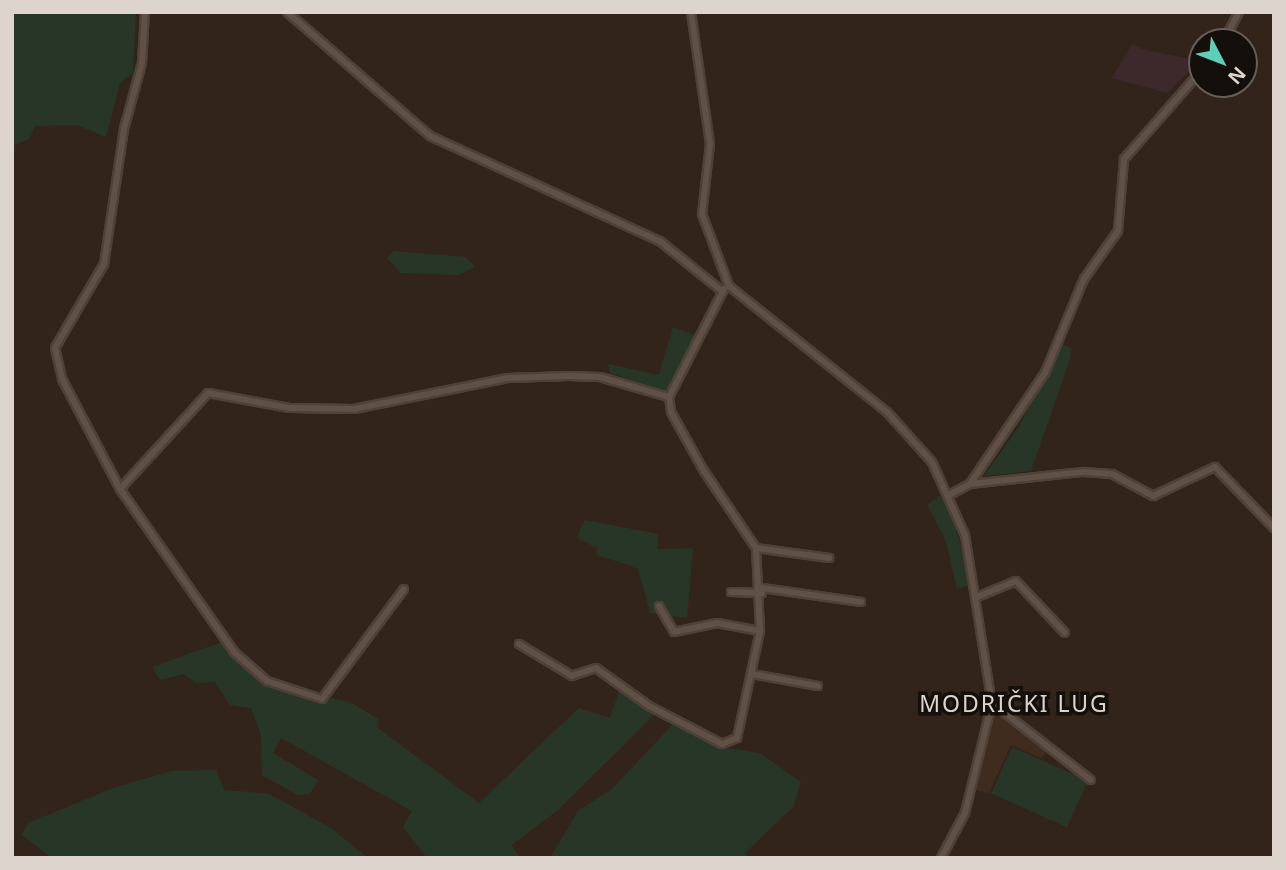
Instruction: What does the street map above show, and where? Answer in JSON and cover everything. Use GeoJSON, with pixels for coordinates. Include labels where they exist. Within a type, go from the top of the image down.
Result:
{"type":"FeatureCollection","features":[{"type":"Feature","properties":{"kind":"street"},"geometry":{"type":"LineString","coordinates":[[145,12],[142,63],[124,130],[104,264],[55,348],[62,379],[120,489],[234,652],[267,681],[316,700],[404,589]]}},
{"type":"Feature","properties":{"kind":"street"},"geometry":{"type":"LineString","coordinates":[[287,12],[430,136],[661,242],[726,288],[887,412],[951,494],[977,597],[992,703],[965,813],[941,858]]}},
{"type":"Feature","properties":{"kind":"street"},"geometry":{"type":"LineString","coordinates":[[669,397],[726,288],[702,214],[710,144],[691,12]]}},
{"type":"Feature","properties":{"kind":"street"},"geometry":{"type":"LineString","coordinates":[[1230,28],[1239,12]]}},
{"type":"Feature","properties":{"kind":"street"},"geometry":{"type":"LineString","coordinates":[[970,484],[1045,373],[1084,279],[1118,231],[1124,159],[1188,86]]}},
{"type":"Feature","properties":{"kind":"street"},"geometry":{"type":"LineString","coordinates":[[120,489],[208,393],[290,408],[354,410],[508,378],[569,376],[600,377],[669,397],[704,471],[756,548],[762,590],[760,631],[737,738],[726,745],[649,706],[596,668],[572,676],[519,644]]}},
{"type":"Feature","properties":{"kind":"street"},"geometry":{"type":"LineString","coordinates":[[951,494],[970,484],[1097,472],[1153,496],[1215,467],[1274,528]]}},
{"type":"Feature","properties":{"kind":"street"},"geometry":{"type":"LineString","coordinates":[[756,548],[829,558]]}},
{"type":"Feature","properties":{"kind":"street"},"geometry":{"type":"LineString","coordinates":[[977,597],[1016,581],[1065,633]]}},
{"type":"Feature","properties":{"kind":"street"},"geometry":{"type":"LineString","coordinates":[[731,592],[762,590],[860,602]]}},
{"type":"Feature","properties":{"kind":"street"},"geometry":{"type":"LineString","coordinates":[[659,606],[671,631],[717,622],[760,631]]}},
{"type":"Feature","properties":{"kind":"street"},"geometry":{"type":"LineString","coordinates":[[751,674],[818,686]]}},
{"type":"Feature","properties":{"kind":"street"},"geometry":{"type":"LineString","coordinates":[[992,703],[1091,780]]}},
{"type":"Feature","properties":{"kind":"shaded area"},"geometry":{"type":"Polygon","coordinates":[[[1132,44],[1142,49],[1188,59],[1188,72],[1167,93],[1112,78],[1132,44]]]}},
{"type":"Feature","properties":{"kind":"shaded area"},"geometry":{"type":"Polygon","coordinates":[[[994,707],[1048,749],[1041,758],[1011,745],[989,793],[976,790],[994,707]]]}},
{"type":"Feature","properties":{"kind":"green space"},"geometry":{"type":"Polygon","coordinates":[[[12,12],[136,12],[133,73],[120,83],[106,137],[77,125],[35,126],[29,139],[12,146],[12,12]]]}},
{"type":"Feature","properties":{"kind":"green space"},"geometry":{"type":"Polygon","coordinates":[[[394,251],[466,257],[475,267],[458,275],[401,273],[387,258],[394,251]]]}},
{"type":"Feature","properties":{"kind":"green space"},"geometry":{"type":"Polygon","coordinates":[[[673,327],[699,337],[669,392],[610,373],[608,364],[659,375],[673,327]]]}},
{"type":"Feature","properties":{"kind":"green space"},"geometry":{"type":"Polygon","coordinates":[[[1060,344],[1072,348],[1070,359],[1031,471],[984,476],[1020,425],[1060,344]]]}},
{"type":"Feature","properties":{"kind":"green space"},"geometry":{"type":"Polygon","coordinates":[[[945,492],[972,584],[957,589],[946,541],[927,505],[945,492]]]}},
{"type":"Feature","properties":{"kind":"green space"},"geometry":{"type":"Polygon","coordinates":[[[584,520],[658,534],[657,549],[693,548],[687,618],[650,613],[638,568],[597,555],[597,548],[577,538],[584,520]]]}},
{"type":"Feature","properties":{"kind":"green space"},"geometry":{"type":"Polygon","coordinates":[[[222,642],[261,682],[321,705],[331,698],[352,703],[378,719],[378,728],[479,803],[579,708],[610,718],[621,685],[656,713],[558,810],[512,845],[520,858],[427,858],[403,827],[412,811],[281,738],[273,753],[318,780],[310,794],[298,795],[262,775],[261,735],[251,708],[230,705],[215,682],[196,683],[184,674],[160,680],[152,667],[222,642]]]}},
{"type":"Feature","properties":{"kind":"green space"},"geometry":{"type":"Polygon","coordinates":[[[675,722],[721,747],[760,753],[801,782],[793,807],[745,853],[751,858],[550,858],[578,811],[612,789],[675,722]]]}},
{"type":"Feature","properties":{"kind":"green space"},"geometry":{"type":"Polygon","coordinates":[[[1012,747],[1088,781],[1067,827],[991,794],[1012,747]]]}},
{"type":"Feature","properties":{"kind":"green space"},"geometry":{"type":"Polygon","coordinates":[[[216,770],[224,790],[269,794],[331,828],[368,858],[52,858],[22,835],[28,823],[116,787],[172,771],[216,770]]]}},
{"type":"Feature","properties":{"kind":"district","name":"MODRIČKI LUG"},"geometry":{"type":"Point","coordinates":[1014,703]}}]}
